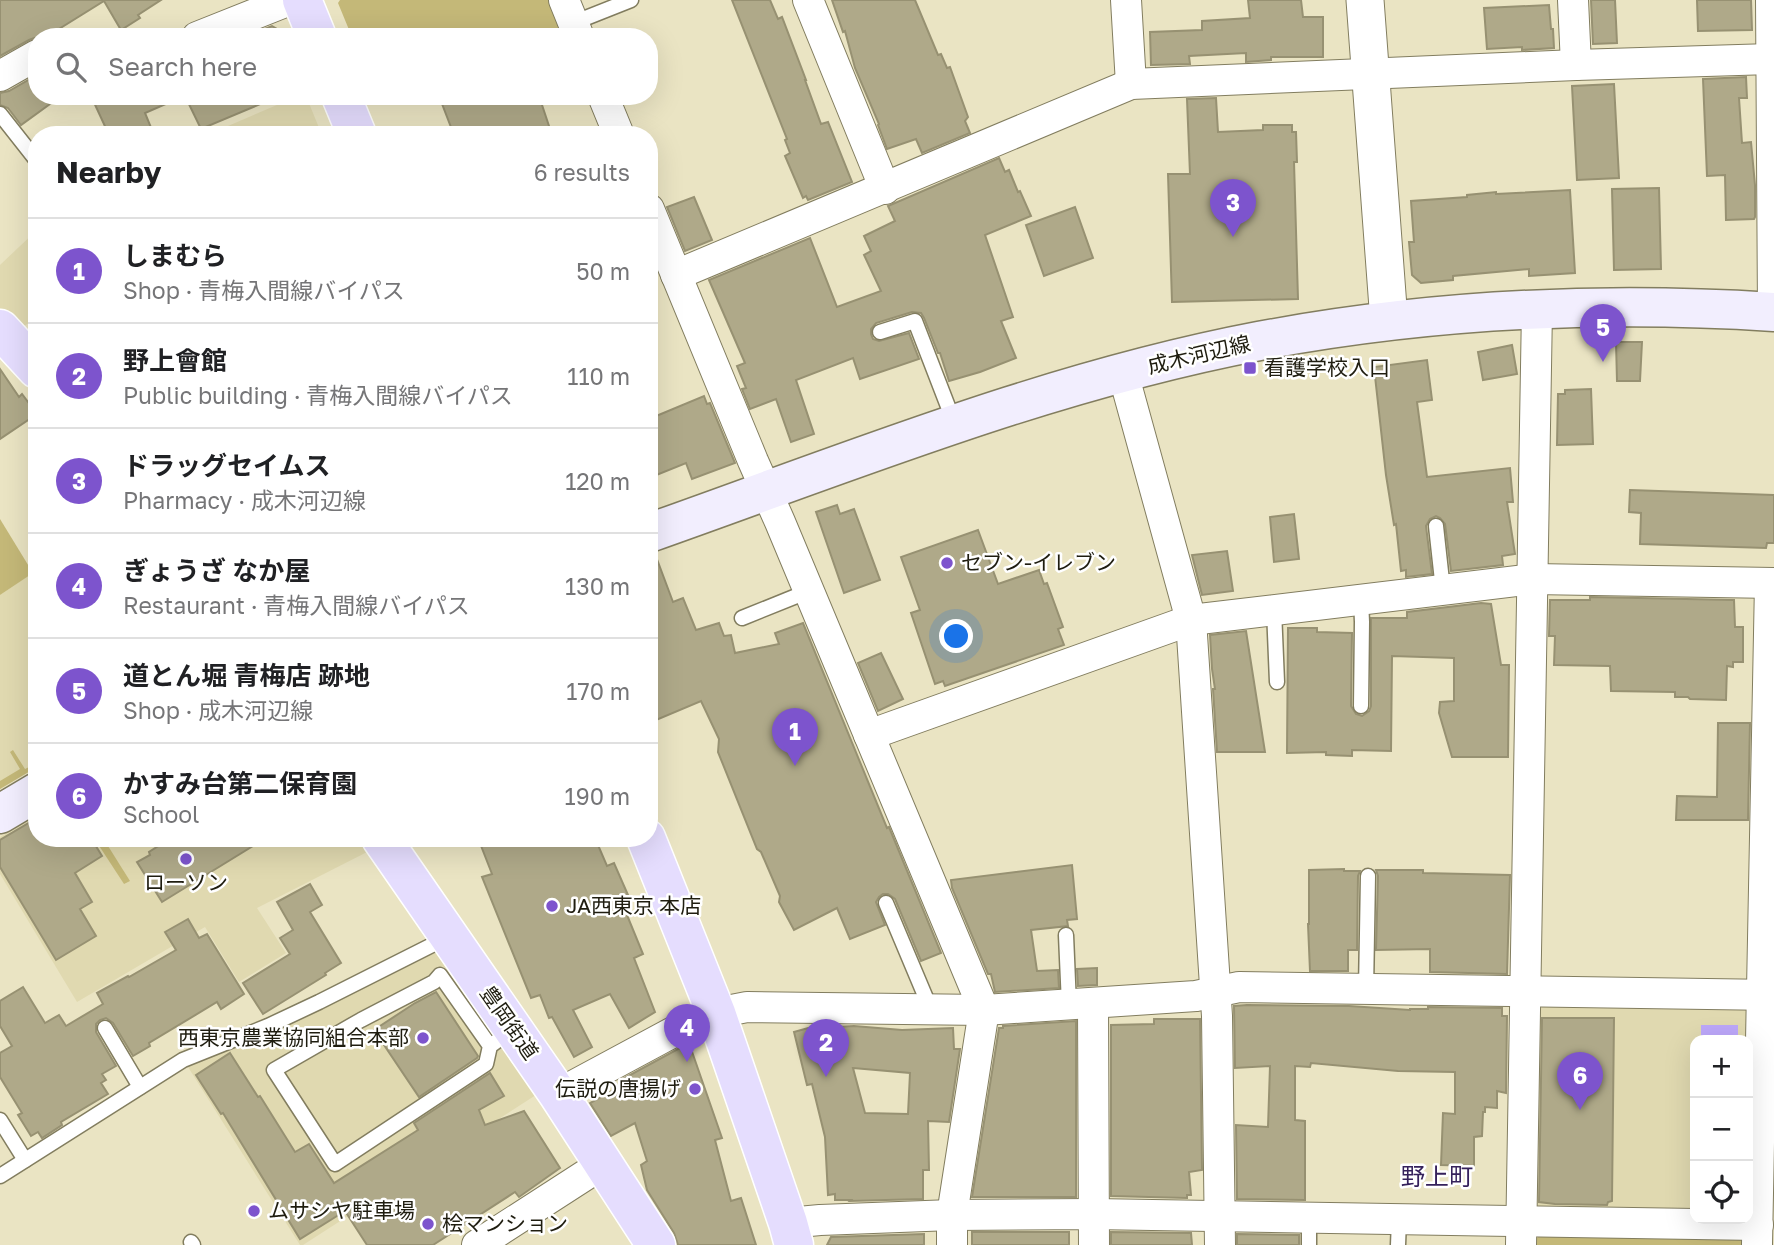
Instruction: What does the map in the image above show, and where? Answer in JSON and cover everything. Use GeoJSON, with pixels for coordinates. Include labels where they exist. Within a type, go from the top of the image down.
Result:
{"type":"FeatureCollection","features":[{"type":"Feature","properties":{"kind":"main road"},"geometry":{"type":"LineString","coordinates":[[302,0],[313,28]]}},
{"type":"Feature","properties":{"kind":"main road"},"geometry":{"type":"LineString","coordinates":[[344,105],[353,126]]}},
{"type":"Feature","properties":{"kind":"main road","name":"成木河辺線"},"geometry":{"type":"LineString","coordinates":[[658,530],[1025,401],[1123,373],[1258,341],[1390,321],[1536,309],[1638,307],[1773,312]]}},
{"type":"Feature","properties":{"kind":"main road"},"geometry":{"type":"LineString","coordinates":[[0,330],[28,360]]}},
{"type":"Feature","properties":{"kind":"main road"},"geometry":{"type":"LineString","coordinates":[[0,814],[28,797]]}},
{"type":"Feature","properties":{"kind":"main road","name":"豊岡街道"},"geometry":{"type":"LineString","coordinates":[[386,847],[501,1038],[558,1094],[656,1245]]}},
{"type":"Feature","properties":{"kind":"main road"},"geometry":{"type":"LineString","coordinates":[[650,847],[716,1013],[791,1234]]}},
{"type":"Feature","properties":{"kind":"street"},"geometry":{"type":"LineString","coordinates":[[220,28],[290,0]]}},
{"type":"Feature","properties":{"kind":"street"},"geometry":{"type":"LineString","coordinates":[[808,0],[885,189]]}},
{"type":"Feature","properties":{"kind":"street"},"geometry":{"type":"LineString","coordinates":[[1126,0],[1131,84]]}},
{"type":"Feature","properties":{"kind":"street"},"geometry":{"type":"LineString","coordinates":[[1365,0],[1390,321]]}},
{"type":"Feature","properties":{"kind":"street"},"geometry":{"type":"LineString","coordinates":[[1573,0],[1576,65]]}},
{"type":"Feature","properties":{"kind":"street"},"geometry":{"type":"LineString","coordinates":[[1771,0],[1773,312]]}},
{"type":"Feature","properties":{"kind":"street"},"geometry":{"type":"LineString","coordinates":[[676,275],[1131,84],[1771,59]]}},
{"type":"Feature","properties":{"kind":"street"},"geometry":{"type":"LineString","coordinates":[[0,76],[28,60]]}},
{"type":"Feature","properties":{"kind":"street"},"geometry":{"type":"LineString","coordinates":[[607,105],[615,126]]}},
{"type":"Feature","properties":{"kind":"street"},"geometry":{"type":"LineString","coordinates":[[658,231],[984,1010],[952,1215],[952,1245]]}},
{"type":"Feature","properties":{"kind":"street"},"geometry":{"type":"LineString","coordinates":[[1521,1232],[1536,309]]}},
{"type":"Feature","properties":{"kind":"street"},"geometry":{"type":"LineString","coordinates":[[1123,373],[1191,620],[1216,991],[1220,1245]]}},
{"type":"Feature","properties":{"kind":"street"},"geometry":{"type":"LineString","coordinates":[[791,1234],[820,1220],[1093,1214],[1220,1215],[1309,1231],[1399,1232],[1501,1222],[1521,1232],[1758,1235],[1769,995],[1772,583],[1532,579],[1191,620],[869,735]]}},
{"type":"Feature","properties":{"kind":"street"},"geometry":{"type":"LineString","coordinates":[[558,1094],[679,1029],[716,1013],[747,1007],[984,1010],[1196,996],[1239,987],[1769,995]]}},
{"type":"Feature","properties":{"kind":"street"},"geometry":{"type":"LineString","coordinates":[[1081,1004],[1094,1245]]}},
{"type":"Feature","properties":{"kind":"street"},"geometry":{"type":"LineString","coordinates":[[477,1245],[604,1163]]}},
{"type":"Feature","properties":{"kind":"lane"},"geometry":{"type":"LineString","coordinates":[[572,20],[631,0]]}},
{"type":"Feature","properties":{"kind":"lane"},"geometry":{"type":"LineString","coordinates":[[0,114],[28,149]]}},
{"type":"Feature","properties":{"kind":"lane"},"geometry":{"type":"LineString","coordinates":[[880,332],[915,320],[955,424]]}},
{"type":"Feature","properties":{"kind":"lane"},"geometry":{"type":"LineString","coordinates":[[1436,526],[1443,590]]}},
{"type":"Feature","properties":{"kind":"lane"},"geometry":{"type":"LineString","coordinates":[[743,618],[809,591]]}},
{"type":"Feature","properties":{"kind":"lane"},"geometry":{"type":"LineString","coordinates":[[1361,600],[1361,706]]}},
{"type":"Feature","properties":{"kind":"lane"},"geometry":{"type":"LineString","coordinates":[[1275,610],[1277,682]]}},
{"type":"Feature","properties":{"kind":"lane"},"geometry":{"type":"LineString","coordinates":[[1366,990],[1368,876]]}},
{"type":"Feature","properties":{"kind":"lane"},"geometry":{"type":"LineString","coordinates":[[886,903],[932,1010]]}},
{"type":"Feature","properties":{"kind":"lane"},"geometry":{"type":"LineString","coordinates":[[1066,935],[1081,1004]]}},
{"type":"Feature","properties":{"kind":"lane"},"geometry":{"type":"LineString","coordinates":[[451,956],[434,982],[361,1020],[275,1070],[335,1164],[486,1064],[501,1038]]}},
{"type":"Feature","properties":{"kind":"lane"},"geometry":{"type":"LineString","coordinates":[[0,1175],[183,1060],[319,1002],[451,956]]}},
{"type":"Feature","properties":{"kind":"lane"},"geometry":{"type":"LineString","coordinates":[[105,1028],[140,1087]]}},
{"type":"Feature","properties":{"kind":"lane"},"geometry":{"type":"LineString","coordinates":[[0,1119],[25,1160]]}},
{"type":"Feature","properties":{"kind":"shaded area"},"geometry":{"type":"Polygon","coordinates":[[[340,0],[551,0],[561,28],[348,28],[338,3],[340,0]]]}},
{"type":"Feature","properties":{"kind":"shaded area"},"geometry":{"type":"Polygon","coordinates":[[[277,105],[310,105],[318,126],[228,126],[277,105]]]}},
{"type":"Feature","properties":{"kind":"shaded area"},"geometry":{"type":"Polygon","coordinates":[[[28,239],[28,324],[19,329],[0,311],[0,265],[28,239]]]}},
{"type":"Feature","properties":{"kind":"shaded area"},"geometry":{"type":"Polygon","coordinates":[[[0,519],[28,565],[28,576],[0,595],[0,519]]]}},
{"type":"Feature","properties":{"kind":"shaded area"},"geometry":{"type":"Polygon","coordinates":[[[28,576],[28,772],[0,789],[0,595],[28,576]]]}},
{"type":"Feature","properties":{"kind":"shaded area"},"geometry":{"type":"Polygon","coordinates":[[[13,750],[25,769],[28,768],[28,772],[0,789],[0,781],[20,769],[10,752],[13,750]]]}},
{"type":"Feature","properties":{"kind":"shaded area"},"geometry":{"type":"Polygon","coordinates":[[[28,820],[28,847],[373,849],[257,908],[286,953],[239,982],[205,927],[77,1002],[0,874],[0,837],[28,820]]]}},
{"type":"Feature","properties":{"kind":"shaded area"},"geometry":{"type":"Polygon","coordinates":[[[100,847],[109,847],[130,881],[124,884],[100,847]]]}},
{"type":"Feature","properties":{"kind":"shaded area"},"geometry":{"type":"Polygon","coordinates":[[[432,952],[443,955],[539,1093],[300,1245],[188,1067],[274,1031],[432,952]]]}},
{"type":"Feature","properties":{"kind":"shaded area"},"geometry":{"type":"Polygon","coordinates":[[[1545,1004],[1744,1008],[1752,1016],[1749,1035],[1690,1035],[1690,1212],[1541,1209],[1533,1200],[1537,1012],[1545,1004]]]}},
{"type":"Feature","properties":{"kind":"shaded area"},"geometry":{"type":"Polygon","coordinates":[[[1701,1025],[1738,1025],[1738,1035],[1701,1035],[1701,1025]]]}},
{"type":"Feature","properties":{"kind":"shaded area"},"geometry":{"type":"Polygon","coordinates":[[[1542,1233],[1740,1237],[1747,1245],[1533,1245],[1542,1233]]]}},
{"type":"Feature","properties":{"kind":"building"},"geometry":{"type":"Polygon","coordinates":[[[0,0],[161,0],[124,28],[120,28],[104,1],[60,28],[28,28],[28,41],[0,56],[0,0]]]}},
{"type":"Feature","properties":{"kind":"building"},"geometry":{"type":"Polygon","coordinates":[[[732,0],[770,0],[778,19],[782,17],[821,124],[828,122],[852,182],[808,200],[806,196],[803,198],[785,156],[790,153],[785,140],[787,139],[732,0]]]}},
{"type":"Feature","properties":{"kind":"building"},"geometry":{"type":"Polygon","coordinates":[[[832,0],[915,0],[938,55],[941,54],[947,68],[950,67],[968,117],[965,121],[970,133],[922,153],[916,139],[887,149],[832,0]]]}},
{"type":"Feature","properties":{"kind":"building"},"geometry":{"type":"Polygon","coordinates":[[[1248,0],[1301,0],[1303,17],[1323,17],[1323,57],[1271,57],[1271,60],[1246,62],[1246,53],[1189,56],[1190,64],[1151,65],[1150,32],[1202,30],[1202,21],[1250,18],[1248,0]]]}},
{"type":"Feature","properties":{"kind":"building"},"geometry":{"type":"Polygon","coordinates":[[[1591,0],[1615,0],[1617,43],[1593,44],[1591,0]]]}},
{"type":"Feature","properties":{"kind":"building"},"geometry":{"type":"Polygon","coordinates":[[[1697,0],[1751,0],[1752,30],[1698,31],[1697,0]]]}},
{"type":"Feature","properties":{"kind":"building"},"geometry":{"type":"Polygon","coordinates":[[[1549,5],[1554,48],[1487,49],[1484,8],[1549,5]]]}},
{"type":"Feature","properties":{"kind":"building"},"geometry":{"type":"Polygon","coordinates":[[[1746,77],[1747,98],[1739,98],[1742,143],[1751,142],[1755,217],[1726,220],[1725,175],[1707,176],[1703,79],[1746,77]]]}},
{"type":"Feature","properties":{"kind":"building"},"geometry":{"type":"Polygon","coordinates":[[[28,80],[28,105],[49,105],[21,125],[8,108],[0,105],[0,93],[28,80]]]}},
{"type":"Feature","properties":{"kind":"building"},"geometry":{"type":"Polygon","coordinates":[[[1614,84],[1619,178],[1577,180],[1572,86],[1614,84]]]}},
{"type":"Feature","properties":{"kind":"building"},"geometry":{"type":"Polygon","coordinates":[[[1216,98],[1218,132],[1263,130],[1263,125],[1292,125],[1292,132],[1296,132],[1297,162],[1294,162],[1298,299],[1172,302],[1168,174],[1190,174],[1187,99],[1216,98]]]}},
{"type":"Feature","properties":{"kind":"building"},"geometry":{"type":"Polygon","coordinates":[[[95,105],[163,105],[145,113],[150,126],[105,126],[95,105]]]}},
{"type":"Feature","properties":{"kind":"building"},"geometry":{"type":"Polygon","coordinates":[[[189,105],[258,105],[208,126],[200,126],[189,105]]]}},
{"type":"Feature","properties":{"kind":"building"},"geometry":{"type":"Polygon","coordinates":[[[442,105],[542,105],[549,126],[451,126],[442,105]]]}},
{"type":"Feature","properties":{"kind":"building"},"geometry":{"type":"Polygon","coordinates":[[[999,158],[1005,172],[1009,170],[1031,216],[985,235],[1013,317],[1001,321],[1016,358],[949,381],[924,318],[921,313],[912,312],[876,323],[871,334],[873,339],[879,341],[909,333],[919,359],[860,379],[853,358],[796,380],[814,434],[791,442],[776,399],[750,409],[742,389],[746,388],[737,366],[745,363],[709,280],[810,238],[837,307],[881,291],[864,255],[871,251],[864,236],[895,221],[888,206],[999,158]]]}},
{"type":"Feature","properties":{"kind":"building"},"geometry":{"type":"Polygon","coordinates":[[[1659,188],[1661,269],[1614,270],[1612,189],[1659,188]]]}},
{"type":"Feature","properties":{"kind":"building"},"geometry":{"type":"Polygon","coordinates":[[[1570,190],[1575,273],[1529,276],[1529,269],[1453,276],[1453,280],[1421,283],[1412,275],[1409,242],[1414,242],[1411,201],[1496,192],[1570,190]]]}},
{"type":"Feature","properties":{"kind":"building"},"geometry":{"type":"Polygon","coordinates":[[[694,197],[712,240],[685,251],[667,207],[694,197]]]}},
{"type":"Feature","properties":{"kind":"building"},"geometry":{"type":"Polygon","coordinates":[[[1075,207],[1093,258],[1044,276],[1026,225],[1075,207]]]}},
{"type":"Feature","properties":{"kind":"building"},"geometry":{"type":"Polygon","coordinates":[[[1616,342],[1642,342],[1640,381],[1617,381],[1616,342]]]}},
{"type":"Feature","properties":{"kind":"building"},"geometry":{"type":"Polygon","coordinates":[[[1512,345],[1517,374],[1483,380],[1478,352],[1512,345]]]}},
{"type":"Feature","properties":{"kind":"building"},"geometry":{"type":"Polygon","coordinates":[[[1427,360],[1432,400],[1417,402],[1427,477],[1510,468],[1513,502],[1507,502],[1515,554],[1502,556],[1503,565],[1451,571],[1445,524],[1436,516],[1430,519],[1426,526],[1432,574],[1406,577],[1406,570],[1401,571],[1396,524],[1394,525],[1386,475],[1374,367],[1427,360]]]}},
{"type":"Feature","properties":{"kind":"building"},"geometry":{"type":"Polygon","coordinates":[[[0,369],[19,397],[22,394],[28,402],[28,420],[0,439],[0,369]]]}},
{"type":"Feature","properties":{"kind":"building"},"geometry":{"type":"Polygon","coordinates":[[[1591,389],[1593,444],[1557,445],[1558,394],[1565,394],[1565,390],[1591,389]]]}},
{"type":"Feature","properties":{"kind":"building"},"geometry":{"type":"Polygon","coordinates":[[[704,396],[707,404],[710,403],[735,463],[692,479],[686,463],[658,474],[658,415],[704,396]]]}},
{"type":"Feature","properties":{"kind":"building"},"geometry":{"type":"Polygon","coordinates":[[[1630,490],[1774,495],[1774,543],[1767,543],[1766,548],[1640,544],[1641,513],[1629,512],[1630,490]]]}},
{"type":"Feature","properties":{"kind":"building"},"geometry":{"type":"Polygon","coordinates":[[[837,505],[840,514],[854,509],[880,580],[844,593],[816,512],[837,505]]]}},
{"type":"Feature","properties":{"kind":"building"},"geometry":{"type":"Polygon","coordinates":[[[1294,514],[1299,559],[1274,562],[1270,517],[1294,514]]]}},
{"type":"Feature","properties":{"kind":"building"},"geometry":{"type":"Polygon","coordinates":[[[978,530],[998,584],[1039,570],[1044,584],[1047,583],[1063,627],[1058,629],[1064,645],[945,686],[943,681],[935,684],[911,613],[920,610],[901,557],[978,530]]]}},
{"type":"Feature","properties":{"kind":"building"},"geometry":{"type":"Polygon","coordinates":[[[1227,551],[1233,591],[1202,595],[1192,555],[1227,551]]]}},
{"type":"Feature","properties":{"kind":"building"},"geometry":{"type":"Polygon","coordinates":[[[658,562],[673,602],[683,598],[696,630],[719,623],[724,636],[731,635],[735,653],[779,644],[775,633],[803,623],[941,953],[921,961],[895,899],[888,894],[883,894],[876,902],[885,925],[850,939],[837,908],[794,930],[779,902],[780,896],[761,852],[757,849],[718,752],[719,739],[701,701],[658,719],[658,562]]]}},
{"type":"Feature","properties":{"kind":"building"},"geometry":{"type":"Polygon","coordinates":[[[1590,597],[1734,600],[1735,627],[1743,627],[1743,662],[1733,662],[1733,667],[1727,666],[1726,700],[1675,697],[1675,692],[1611,691],[1610,666],[1554,665],[1555,636],[1549,636],[1550,600],[1590,600],[1590,597]]]}},
{"type":"Feature","properties":{"kind":"building"},"geometry":{"type":"Polygon","coordinates":[[[1491,604],[1501,665],[1509,665],[1508,757],[1452,757],[1439,713],[1440,702],[1454,701],[1454,658],[1392,656],[1391,751],[1352,750],[1352,756],[1326,755],[1326,752],[1287,753],[1288,628],[1317,628],[1317,632],[1352,633],[1351,706],[1356,714],[1362,716],[1371,706],[1371,618],[1407,618],[1407,612],[1491,604]]]}},
{"type":"Feature","properties":{"kind":"building"},"geometry":{"type":"Polygon","coordinates":[[[1246,631],[1265,752],[1217,752],[1210,635],[1246,631]]]}},
{"type":"Feature","properties":{"kind":"building"},"geometry":{"type":"Polygon","coordinates":[[[881,653],[903,699],[878,711],[858,663],[881,653]]]}},
{"type":"Feature","properties":{"kind":"building"},"geometry":{"type":"Polygon","coordinates":[[[1718,723],[1750,723],[1748,820],[1676,820],[1677,796],[1717,797],[1718,723]]]}},
{"type":"Feature","properties":{"kind":"building"},"geometry":{"type":"Polygon","coordinates":[[[28,823],[28,847],[96,847],[102,856],[75,873],[92,902],[80,909],[96,936],[56,960],[0,867],[0,840],[28,823]]]}},
{"type":"Feature","properties":{"kind":"building"},"geometry":{"type":"Polygon","coordinates":[[[157,847],[251,847],[162,902],[137,862],[150,855],[149,852],[157,847]]]}},
{"type":"Feature","properties":{"kind":"building"},"geometry":{"type":"Polygon","coordinates":[[[482,847],[599,847],[607,866],[614,863],[628,895],[620,898],[643,954],[634,958],[655,1012],[629,1028],[610,994],[573,1010],[592,1047],[574,1057],[552,1017],[549,1018],[540,995],[531,998],[482,877],[492,874],[482,847]]]}},
{"type":"Feature","properties":{"kind":"building"},"geometry":{"type":"Polygon","coordinates":[[[1072,865],[1077,919],[1067,920],[1068,926],[1031,930],[1037,971],[1058,970],[1059,988],[995,992],[991,974],[988,974],[951,880],[1072,865]]]}},
{"type":"Feature","properties":{"kind":"building"},"geometry":{"type":"Polygon","coordinates":[[[1309,870],[1360,871],[1357,950],[1348,950],[1348,971],[1310,971],[1309,870]]]}},
{"type":"Feature","properties":{"kind":"building"},"geometry":{"type":"Polygon","coordinates":[[[1376,870],[1510,875],[1507,974],[1430,972],[1430,949],[1376,950],[1376,870]]]}},
{"type":"Feature","properties":{"kind":"building"},"geometry":{"type":"Polygon","coordinates":[[[310,884],[322,905],[310,912],[341,963],[263,1014],[243,983],[290,954],[280,938],[293,930],[277,902],[310,884]]]}},
{"type":"Feature","properties":{"kind":"building"},"geometry":{"type":"Polygon","coordinates":[[[188,919],[199,938],[207,934],[244,994],[221,1009],[217,1002],[149,1043],[150,1046],[133,1056],[113,1023],[106,1018],[100,1020],[96,1024],[96,1032],[116,1066],[102,1074],[106,1080],[101,1083],[108,1094],[61,1122],[62,1125],[42,1138],[38,1132],[31,1136],[18,1115],[22,1113],[0,1077],[0,1053],[12,1046],[0,1026],[0,1001],[23,987],[45,1023],[59,1015],[66,1026],[103,1004],[97,993],[176,950],[165,932],[188,919]]]}},
{"type":"Feature","properties":{"kind":"building"},"geometry":{"type":"Polygon","coordinates":[[[1097,968],[1097,985],[1078,986],[1077,969],[1097,968]]]}},
{"type":"Feature","properties":{"kind":"building","name":"西東京農業協同組合本部"},"geometry":{"type":"Polygon","coordinates":[[[436,992],[478,1056],[419,1097],[374,1030],[436,992]]]}},
{"type":"Feature","properties":{"kind":"building"},"geometry":{"type":"Polygon","coordinates":[[[1234,1006],[1349,1006],[1410,1010],[1428,1007],[1502,1008],[1502,1016],[1507,1016],[1506,1093],[1497,1091],[1497,1108],[1485,1107],[1482,1136],[1474,1137],[1474,1166],[1441,1165],[1443,1113],[1455,1114],[1455,1072],[1398,1071],[1311,1063],[1310,1067],[1295,1066],[1295,1120],[1305,1121],[1305,1200],[1237,1199],[1236,1125],[1268,1127],[1270,1066],[1235,1068],[1234,1006]]]}},
{"type":"Feature","properties":{"kind":"building"},"geometry":{"type":"Polygon","coordinates":[[[1542,1018],[1614,1018],[1612,1201],[1607,1205],[1539,1202],[1542,1018]]]}},
{"type":"Feature","properties":{"kind":"building"},"geometry":{"type":"Polygon","coordinates":[[[1154,1019],[1200,1019],[1202,1170],[1189,1172],[1191,1195],[1187,1195],[1187,1198],[1111,1196],[1111,1025],[1154,1024],[1154,1019]]]}},
{"type":"Feature","properties":{"kind":"building"},"geometry":{"type":"Polygon","coordinates":[[[1076,1021],[1076,1197],[972,1197],[999,1028],[1076,1021]]]}},
{"type":"Feature","properties":{"kind":"building"},"geometry":{"type":"Polygon","coordinates":[[[819,1025],[902,1030],[953,1028],[954,1049],[960,1049],[949,1122],[928,1121],[929,1170],[923,1170],[923,1199],[850,1201],[835,1200],[835,1194],[828,1195],[825,1137],[812,1084],[807,1085],[794,1032],[819,1025]],[[853,1068],[865,1113],[908,1114],[910,1073],[853,1068]]]}},
{"type":"Feature","properties":{"kind":"building"},"geometry":{"type":"Polygon","coordinates":[[[689,1043],[722,1138],[715,1140],[731,1201],[741,1198],[756,1245],[678,1245],[674,1233],[647,1190],[641,1165],[647,1161],[635,1123],[611,1136],[590,1103],[621,1086],[619,1081],[689,1043]]]}},
{"type":"Feature","properties":{"kind":"building"},"geometry":{"type":"Polygon","coordinates":[[[230,1053],[295,1152],[309,1144],[334,1183],[418,1130],[414,1123],[490,1073],[504,1096],[479,1110],[485,1125],[524,1111],[560,1168],[519,1197],[515,1192],[433,1245],[367,1245],[345,1211],[300,1239],[223,1113],[221,1114],[196,1075],[230,1053]]]}},
{"type":"Feature","properties":{"kind":"building"},"geometry":{"type":"Polygon","coordinates":[[[972,1232],[1069,1232],[1069,1245],[972,1245],[972,1232]]]}},
{"type":"Feature","properties":{"kind":"building"},"geometry":{"type":"Polygon","coordinates":[[[1111,1232],[1191,1233],[1192,1245],[1111,1245],[1111,1232]]]}},
{"type":"Feature","properties":{"kind":"building"},"geometry":{"type":"Polygon","coordinates":[[[924,1234],[924,1245],[827,1245],[831,1237],[924,1234]]]}},
{"type":"Feature","properties":{"kind":"building"},"geometry":{"type":"Polygon","coordinates":[[[1237,1234],[1299,1235],[1299,1245],[1237,1245],[1237,1234]]]}},
{"type":"Feature","properties":{"kind":"place","name":"ドラッグセイムス"},"geometry":{"type":"Point","coordinates":[1233,237]}},
{"type":"Feature","properties":{"kind":"place","name":"道とん堀 青梅店 跡地"},"geometry":{"type":"Point","coordinates":[1603,362]}},
{"type":"Feature","properties":{"kind":"place","name":"看護学校入口"},"geometry":{"type":"Point","coordinates":[1250,368]}},
{"type":"Feature","properties":{"kind":"place","name":"セブン-イレブン"},"geometry":{"type":"Point","coordinates":[947,563]}},
{"type":"Feature","properties":{"kind":"place","name":"しまむら"},"geometry":{"type":"Point","coordinates":[795,766]}},
{"type":"Feature","properties":{"kind":"place","name":"ローソン"},"geometry":{"type":"Point","coordinates":[186,859]}},
{"type":"Feature","properties":{"kind":"place","name":"JA西東京 本店"},"geometry":{"type":"Point","coordinates":[552,906]}},
{"type":"Feature","properties":{"kind":"place","name":"西東京農業協同組合本部"},"geometry":{"type":"Point","coordinates":[423,1038]}},
{"type":"Feature","properties":{"kind":"place","name":"ぎょうざ なか屋"},"geometry":{"type":"Point","coordinates":[687,1062]}},
{"type":"Feature","properties":{"kind":"place","name":"野上會館"},"geometry":{"type":"Point","coordinates":[826,1077]}},
{"type":"Feature","properties":{"kind":"place","name":"伝説の唐揚げ"},"geometry":{"type":"Point","coordinates":[695,1089]}},
{"type":"Feature","properties":{"kind":"place","name":"かすみ台第二保育園"},"geometry":{"type":"Point","coordinates":[1580,1110]}},
{"type":"Feature","properties":{"kind":"place","name":"ムサシヤ駐車場"},"geometry":{"type":"Point","coordinates":[254,1211]}},
{"type":"Feature","properties":{"kind":"place","name":"桧マンション"},"geometry":{"type":"Point","coordinates":[428,1224]}},
{"type":"Feature","properties":{"kind":"district","name":"野上町"},"geometry":{"type":"Point","coordinates":[1437,1177]}}]}
